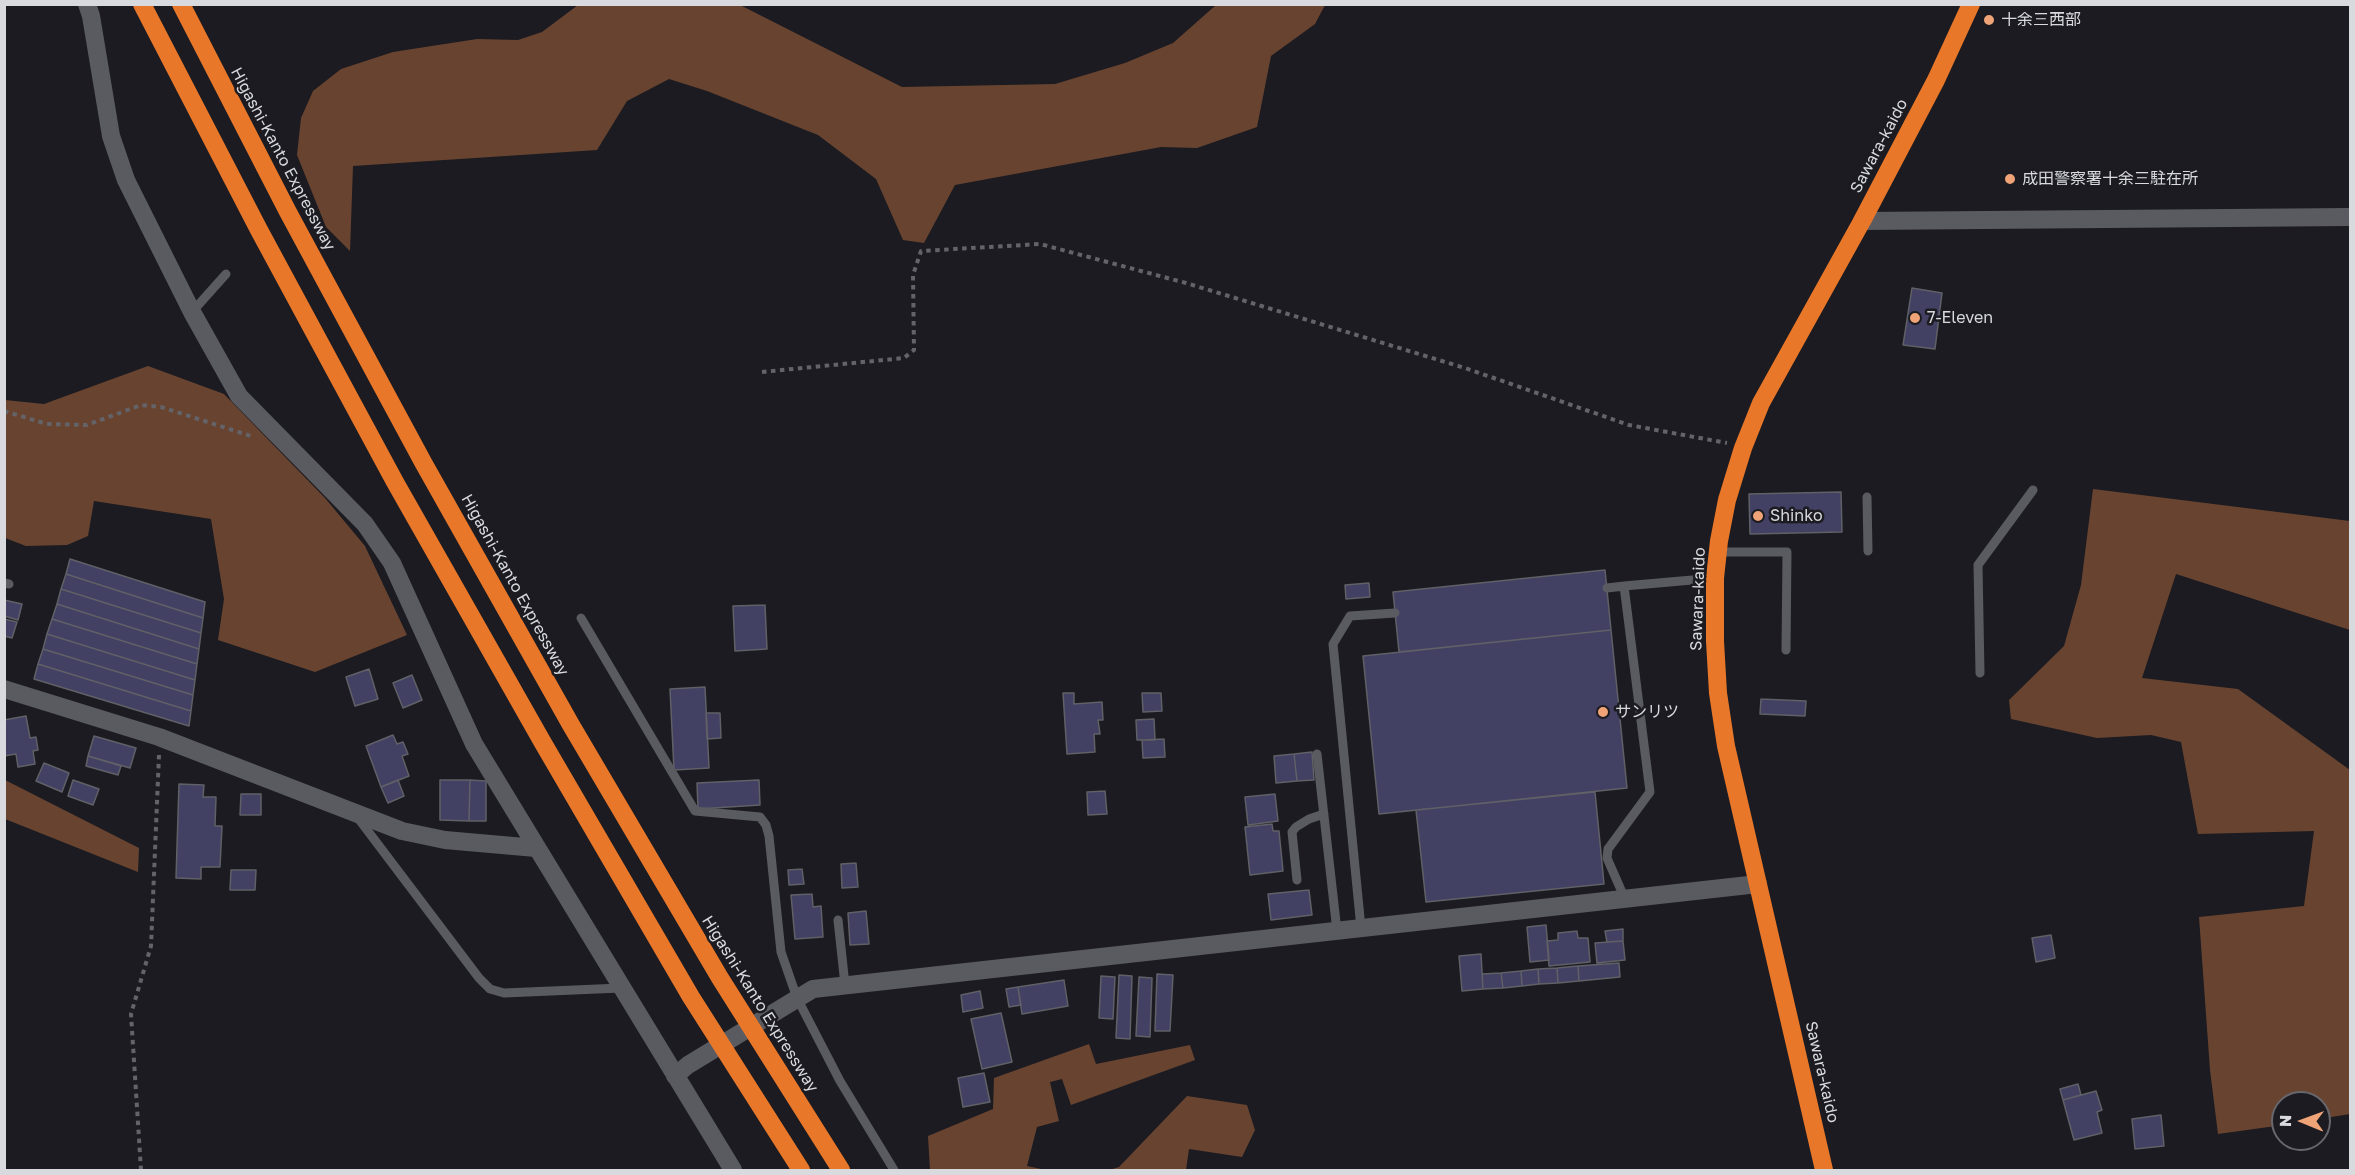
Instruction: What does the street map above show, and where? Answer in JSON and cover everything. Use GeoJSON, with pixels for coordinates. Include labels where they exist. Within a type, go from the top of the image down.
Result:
{"type":"FeatureCollection","features":[{"type":"Feature","properties":{"kind":"highway"},"geometry":{"type":"LineString","coordinates":[[142,4],[259,230],[395,482],[549,753],[686,987],[801,1170]]}},
{"type":"Feature","properties":{"kind":"highway","name":"Higashi-Kanto Expressway"},"geometry":{"type":"LineString","coordinates":[[181,4],[288,212],[424,464],[571,725],[708,957],[841,1170]]}},
{"type":"Feature","properties":{"kind":"highway","name":"Sawara-kaido"},"geometry":{"type":"LineString","coordinates":[[1824,1170],[1726,746],[1718,693],[1715,642],[1715,578],[1718,552],[1727,500],[1743,448],[1761,403],[1862,221],[1936,80],[1971,4]]}},
{"type":"Feature","properties":{"kind":"street"},"geometry":{"type":"LineString","coordinates":[[87,4],[111,136],[126,180],[192,312],[239,396],[365,524],[392,563],[474,744],[621,988],[681,1071],[733,1170]]}},
{"type":"Feature","properties":{"kind":"street"},"geometry":{"type":"LineString","coordinates":[[1862,221],[2350,217]]}},
{"type":"Feature","properties":{"kind":"street"},"geometry":{"type":"LineString","coordinates":[[4,689],[159,737],[402,831],[445,840],[536,848]]}},
{"type":"Feature","properties":{"kind":"street"},"geometry":{"type":"LineString","coordinates":[[681,1071],[813,989],[1758,884]]}},
{"type":"Feature","properties":{"kind":"lane"},"geometry":{"type":"LineString","coordinates":[[192,312],[226,274]]}},
{"type":"Feature","properties":{"kind":"lane"},"geometry":{"type":"LineString","coordinates":[[1980,673],[1978,565],[2033,490]]}},
{"type":"Feature","properties":{"kind":"lane"},"geometry":{"type":"LineString","coordinates":[[1867,497],[1868,551]]}},
{"type":"Feature","properties":{"kind":"lane"},"geometry":{"type":"LineString","coordinates":[[1718,552],[1787,552],[1786,650]]}},
{"type":"Feature","properties":{"kind":"lane"},"geometry":{"type":"LineString","coordinates":[[1606,588],[1715,578]]}},
{"type":"Feature","properties":{"kind":"lane"},"geometry":{"type":"LineString","coordinates":[[1624,586],[1650,792],[1608,849],[1607,858],[1625,899]]}},
{"type":"Feature","properties":{"kind":"lane"},"geometry":{"type":"LineString","coordinates":[[1361,928],[1333,644],[1350,616],[1395,613]]}},
{"type":"Feature","properties":{"kind":"lane"},"geometry":{"type":"LineString","coordinates":[[581,618],[695,811],[760,817],[766,825],[781,952],[792,1002],[894,1170]]}},
{"type":"Feature","properties":{"kind":"lane"},"geometry":{"type":"LineString","coordinates":[[1317,754],[1337,931]]}},
{"type":"Feature","properties":{"kind":"lane"},"geometry":{"type":"LineString","coordinates":[[352,811],[479,978],[490,989],[504,993],[621,988]]}},
{"type":"Feature","properties":{"kind":"lane"},"geometry":{"type":"LineString","coordinates":[[1297,880],[1292,832],[1302,823],[1324,814]]}},
{"type":"Feature","properties":{"kind":"lane"},"geometry":{"type":"LineString","coordinates":[[838,920],[845,986]]}},
{"type":"Feature","properties":{"kind":"path"},"geometry":{"type":"LineString","coordinates":[[762,372],[904,358],[914,350],[913,275],[921,251],[1040,244],[1186,283],[1466,368],[1629,425],[1715,440],[1743,448]]}},
{"type":"Feature","properties":{"kind":"path"},"geometry":{"type":"LineString","coordinates":[[4,411],[46,424],[87,425],[141,405],[161,407],[262,440]]}},
{"type":"Feature","properties":{"kind":"path"},"geometry":{"type":"LineString","coordinates":[[141,1170],[131,1014],[151,946],[159,737]]}},
{"type":"Feature","properties":{"kind":"shaded area"},"geometry":{"type":"Polygon","coordinates":[[[578,5],[740,5],[902,87],[1055,84],[1125,63],[1173,43],[1216,5],[1325,5],[1315,24],[1271,56],[1257,127],[1197,148],[1161,147],[955,185],[924,243],[903,240],[876,179],[818,135],[707,91],[669,79],[627,101],[597,150],[353,166],[350,251],[326,227],[297,155],[301,118],[313,91],[341,69],[393,52],[477,39],[518,40],[542,32],[578,5]]]}},
{"type":"Feature","properties":{"kind":"shaded area"},"geometry":{"type":"Polygon","coordinates":[[[148,366],[224,394],[325,498],[365,546],[407,635],[315,672],[218,640],[224,599],[211,519],[94,501],[88,536],[67,545],[26,546],[5,538],[5,400],[44,404],[148,366]]]}},
{"type":"Feature","properties":{"kind":"shaded area"},"geometry":{"type":"Polygon","coordinates":[[[2093,489],[2350,521],[2350,630],[2176,574],[2142,678],[2238,689],[2350,770],[2350,1114],[2331,1117],[2331,1091],[2271,1091],[2271,1127],[2218,1134],[2210,1070],[2199,917],[2304,906],[2314,831],[2198,834],[2181,742],[2151,735],[2097,738],[2011,719],[2009,700],[2064,646],[2081,585],[2093,489]]]}},
{"type":"Feature","properties":{"kind":"shaded area"},"geometry":{"type":"Polygon","coordinates":[[[5,780],[139,848],[138,872],[5,819],[5,780]]]}},
{"type":"Feature","properties":{"kind":"shaded area"},"geometry":{"type":"Polygon","coordinates":[[[1089,1044],[1096,1064],[1190,1045],[1195,1060],[1071,1105],[1062,1079],[1050,1082],[1059,1121],[1037,1127],[1027,1166],[1046,1170],[930,1170],[928,1136],[993,1109],[994,1078],[1089,1044]]]}},
{"type":"Feature","properties":{"kind":"shaded area"},"geometry":{"type":"Polygon","coordinates":[[[1187,1096],[1247,1105],[1255,1130],[1242,1157],[1189,1149],[1186,1170],[1109,1170],[1119,1167],[1187,1096]]]}},
{"type":"Feature","properties":{"kind":"building"},"geometry":{"type":"Polygon","coordinates":[[[1912,288],[1942,293],[1935,349],[1903,345],[1912,288]]]}},
{"type":"Feature","properties":{"kind":"building"},"geometry":{"type":"Polygon","coordinates":[[[1841,492],[1842,532],[1750,534],[1749,494],[1841,492]]]}},
{"type":"Feature","properties":{"kind":"building"},"geometry":{"type":"Polygon","coordinates":[[[70,559],[205,602],[203,618],[66,574],[70,559]]]}},
{"type":"Feature","properties":{"kind":"building"},"geometry":{"type":"Polygon","coordinates":[[[1605,570],[1611,630],[1399,652],[1393,592],[1605,570]]]}},
{"type":"Feature","properties":{"kind":"building"},"geometry":{"type":"Polygon","coordinates":[[[66,574],[203,618],[201,633],[61,589],[66,574]]]}},
{"type":"Feature","properties":{"kind":"building"},"geometry":{"type":"Polygon","coordinates":[[[1369,583],[1370,597],[1346,599],[1345,585],[1369,583]]]}},
{"type":"Feature","properties":{"kind":"building"},"geometry":{"type":"Polygon","coordinates":[[[61,589],[201,633],[199,649],[57,604],[61,589]]]}},
{"type":"Feature","properties":{"kind":"building"},"geometry":{"type":"Polygon","coordinates":[[[4,600],[22,604],[18,620],[4,616],[4,600]]]}},
{"type":"Feature","properties":{"kind":"building"},"geometry":{"type":"Polygon","coordinates":[[[57,604],[199,649],[197,664],[52,619],[57,604]]]}},
{"type":"Feature","properties":{"kind":"building"},"geometry":{"type":"Polygon","coordinates":[[[765,605],[767,649],[735,651],[733,606],[765,605]]]}},
{"type":"Feature","properties":{"kind":"building"},"geometry":{"type":"Polygon","coordinates":[[[4,619],[17,622],[12,638],[4,636],[4,619]]]}},
{"type":"Feature","properties":{"kind":"building"},"geometry":{"type":"Polygon","coordinates":[[[52,619],[197,664],[195,680],[47,634],[52,619]]]}},
{"type":"Feature","properties":{"kind":"building"},"geometry":{"type":"Polygon","coordinates":[[[1611,630],[1627,788],[1379,814],[1363,656],[1611,630]]]}},
{"type":"Feature","properties":{"kind":"building"},"geometry":{"type":"Polygon","coordinates":[[[47,634],[195,680],[193,695],[43,649],[47,634]]]}},
{"type":"Feature","properties":{"kind":"building"},"geometry":{"type":"Polygon","coordinates":[[[43,649],[193,695],[191,711],[38,664],[43,649]]]}},
{"type":"Feature","properties":{"kind":"building"},"geometry":{"type":"Polygon","coordinates":[[[38,664],[191,711],[189,726],[34,679],[38,664]]]}},
{"type":"Feature","properties":{"kind":"building"},"geometry":{"type":"Polygon","coordinates":[[[369,669],[378,699],[355,706],[346,677],[369,669]]]}},
{"type":"Feature","properties":{"kind":"building"},"geometry":{"type":"Polygon","coordinates":[[[412,675],[422,700],[403,708],[393,683],[412,675]]]}},
{"type":"Feature","properties":{"kind":"building"},"geometry":{"type":"Polygon","coordinates":[[[705,687],[709,768],[674,770],[670,689],[705,687]]]}},
{"type":"Feature","properties":{"kind":"building"},"geometry":{"type":"Polygon","coordinates":[[[1063,693],[1074,693],[1074,704],[1102,702],[1103,720],[1098,720],[1100,734],[1094,734],[1095,752],[1067,754],[1063,693]]]}},
{"type":"Feature","properties":{"kind":"building"},"geometry":{"type":"Polygon","coordinates":[[[1142,693],[1161,693],[1162,711],[1143,712],[1142,693]]]}},
{"type":"Feature","properties":{"kind":"building"},"geometry":{"type":"Polygon","coordinates":[[[1761,699],[1806,701],[1805,716],[1760,714],[1761,699]]]}},
{"type":"Feature","properties":{"kind":"building"},"geometry":{"type":"Polygon","coordinates":[[[706,713],[720,713],[721,738],[707,739],[706,713]]]}},
{"type":"Feature","properties":{"kind":"building"},"geometry":{"type":"Polygon","coordinates":[[[26,716],[30,738],[36,737],[38,750],[33,751],[35,764],[18,767],[16,754],[4,756],[4,720],[26,716]]]}},
{"type":"Feature","properties":{"kind":"building"},"geometry":{"type":"Polygon","coordinates":[[[1154,719],[1155,740],[1137,740],[1136,720],[1154,719]]]}},
{"type":"Feature","properties":{"kind":"building"},"geometry":{"type":"Polygon","coordinates":[[[393,735],[397,744],[403,742],[408,754],[402,756],[409,776],[381,787],[366,746],[393,735]]]}},
{"type":"Feature","properties":{"kind":"building"},"geometry":{"type":"Polygon","coordinates":[[[94,736],[136,748],[130,768],[88,756],[94,736]]]}},
{"type":"Feature","properties":{"kind":"building"},"geometry":{"type":"Polygon","coordinates":[[[1164,739],[1165,757],[1143,758],[1142,740],[1164,739]]]}},
{"type":"Feature","properties":{"kind":"building"},"geometry":{"type":"Polygon","coordinates":[[[1312,752],[1314,780],[1297,781],[1294,754],[1312,752]]]}},
{"type":"Feature","properties":{"kind":"building"},"geometry":{"type":"Polygon","coordinates":[[[1294,754],[1297,781],[1276,783],[1274,756],[1294,754]]]}},
{"type":"Feature","properties":{"kind":"building"},"geometry":{"type":"Polygon","coordinates":[[[88,756],[121,766],[118,775],[86,766],[88,756]]]}},
{"type":"Feature","properties":{"kind":"building"},"geometry":{"type":"Polygon","coordinates":[[[44,763],[69,773],[62,792],[36,781],[44,763]]]}},
{"type":"Feature","properties":{"kind":"building"},"geometry":{"type":"Polygon","coordinates":[[[73,780],[99,789],[93,805],[68,796],[73,780]]]}},
{"type":"Feature","properties":{"kind":"building"},"geometry":{"type":"Polygon","coordinates":[[[398,780],[404,796],[388,803],[381,787],[398,780]]]}},
{"type":"Feature","properties":{"kind":"building"},"geometry":{"type":"Polygon","coordinates":[[[440,780],[470,780],[469,821],[440,820],[440,780]]]}},
{"type":"Feature","properties":{"kind":"building"},"geometry":{"type":"Polygon","coordinates":[[[470,780],[486,781],[486,821],[469,821],[470,780]]]}},
{"type":"Feature","properties":{"kind":"building"},"geometry":{"type":"Polygon","coordinates":[[[759,780],[760,805],[698,809],[697,783],[759,780]]]}},
{"type":"Feature","properties":{"kind":"building"},"geometry":{"type":"Polygon","coordinates":[[[179,784],[204,785],[203,797],[216,797],[215,826],[222,826],[220,867],[201,867],[201,879],[176,878],[179,784]]]}},
{"type":"Feature","properties":{"kind":"building"},"geometry":{"type":"Polygon","coordinates":[[[1105,791],[1107,814],[1088,815],[1087,792],[1105,791]]]}},
{"type":"Feature","properties":{"kind":"building"},"geometry":{"type":"Polygon","coordinates":[[[1595,792],[1604,884],[1426,902],[1416,810],[1595,792]]]}},
{"type":"Feature","properties":{"kind":"building"},"geometry":{"type":"Polygon","coordinates":[[[241,794],[261,794],[261,815],[240,815],[241,794]]]}},
{"type":"Feature","properties":{"kind":"building"},"geometry":{"type":"Polygon","coordinates":[[[1275,794],[1278,821],[1248,825],[1245,797],[1275,794]]]}},
{"type":"Feature","properties":{"kind":"building"},"geometry":{"type":"Polygon","coordinates":[[[1272,824],[1273,831],[1279,831],[1283,871],[1250,875],[1245,827],[1272,824]]]}},
{"type":"Feature","properties":{"kind":"building"},"geometry":{"type":"Polygon","coordinates":[[[856,863],[858,887],[842,888],[841,864],[856,863]]]}},
{"type":"Feature","properties":{"kind":"building"},"geometry":{"type":"Polygon","coordinates":[[[802,869],[804,884],[789,885],[788,870],[802,869]]]}},
{"type":"Feature","properties":{"kind":"building"},"geometry":{"type":"Polygon","coordinates":[[[231,870],[256,870],[255,890],[230,890],[231,870]]]}},
{"type":"Feature","properties":{"kind":"building"},"geometry":{"type":"Polygon","coordinates":[[[1309,890],[1312,915],[1271,920],[1268,894],[1309,890]]]}},
{"type":"Feature","properties":{"kind":"building"},"geometry":{"type":"Polygon","coordinates":[[[812,894],[813,907],[821,906],[823,937],[795,939],[791,895],[812,894]]]}},
{"type":"Feature","properties":{"kind":"building"},"geometry":{"type":"Polygon","coordinates":[[[866,911],[869,944],[850,945],[848,913],[866,911]]]}},
{"type":"Feature","properties":{"kind":"building"},"geometry":{"type":"Polygon","coordinates":[[[1546,925],[1549,960],[1530,962],[1527,927],[1546,925]]]}},
{"type":"Feature","properties":{"kind":"building"},"geometry":{"type":"Polygon","coordinates":[[[1623,929],[1623,941],[1607,942],[1605,931],[1623,929]]]}},
{"type":"Feature","properties":{"kind":"building"},"geometry":{"type":"Polygon","coordinates":[[[1577,931],[1578,938],[1588,938],[1590,962],[1549,966],[1547,941],[1558,940],[1558,933],[1577,931]]]}},
{"type":"Feature","properties":{"kind":"building"},"geometry":{"type":"Polygon","coordinates":[[[2051,935],[2055,958],[2036,962],[2032,938],[2051,935]]]}},
{"type":"Feature","properties":{"kind":"building"},"geometry":{"type":"Polygon","coordinates":[[[1623,941],[1625,960],[1597,963],[1595,943],[1623,941]]]}},
{"type":"Feature","properties":{"kind":"building"},"geometry":{"type":"Polygon","coordinates":[[[1481,954],[1483,989],[1462,991],[1459,956],[1481,954]]]}},
{"type":"Feature","properties":{"kind":"building"},"geometry":{"type":"Polygon","coordinates":[[[1619,963],[1620,977],[1579,981],[1578,966],[1619,963]]]}},
{"type":"Feature","properties":{"kind":"building"},"geometry":{"type":"Polygon","coordinates":[[[1578,966],[1579,981],[1558,983],[1557,968],[1578,966]]]}},
{"type":"Feature","properties":{"kind":"building"},"geometry":{"type":"Polygon","coordinates":[[[1557,968],[1558,983],[1539,984],[1538,969],[1557,968]]]}},
{"type":"Feature","properties":{"kind":"building"},"geometry":{"type":"Polygon","coordinates":[[[1538,969],[1539,984],[1522,986],[1521,971],[1538,969]]]}},
{"type":"Feature","properties":{"kind":"building"},"geometry":{"type":"Polygon","coordinates":[[[1521,971],[1522,986],[1503,988],[1501,973],[1521,971]]]}},
{"type":"Feature","properties":{"kind":"building"},"geometry":{"type":"Polygon","coordinates":[[[1501,973],[1503,988],[1483,989],[1482,974],[1501,973]]]}},
{"type":"Feature","properties":{"kind":"building"},"geometry":{"type":"Polygon","coordinates":[[[1157,974],[1173,975],[1170,1031],[1155,1031],[1157,974]]]}},
{"type":"Feature","properties":{"kind":"building"},"geometry":{"type":"Polygon","coordinates":[[[1119,975],[1132,976],[1130,1039],[1116,1038],[1119,975]]]}},
{"type":"Feature","properties":{"kind":"building"},"geometry":{"type":"Polygon","coordinates":[[[1101,976],[1115,977],[1113,1019],[1099,1018],[1101,976]]]}},
{"type":"Feature","properties":{"kind":"building"},"geometry":{"type":"Polygon","coordinates":[[[1139,977],[1152,978],[1150,1037],[1136,1036],[1139,977]]]}},
{"type":"Feature","properties":{"kind":"building"},"geometry":{"type":"Polygon","coordinates":[[[1064,980],[1068,1006],[1022,1014],[1018,987],[1064,980]]]}},
{"type":"Feature","properties":{"kind":"building"},"geometry":{"type":"Polygon","coordinates":[[[1018,987],[1021,1005],[1009,1007],[1006,989],[1018,987]]]}},
{"type":"Feature","properties":{"kind":"building"},"geometry":{"type":"Polygon","coordinates":[[[980,991],[983,1008],[963,1012],[961,995],[980,991]]]}},
{"type":"Feature","properties":{"kind":"building"},"geometry":{"type":"Polygon","coordinates":[[[1001,1013],[1012,1062],[982,1069],[971,1019],[1001,1013]]]}},
{"type":"Feature","properties":{"kind":"building"},"geometry":{"type":"Polygon","coordinates":[[[984,1073],[990,1102],[963,1107],[958,1078],[984,1073]]]}},
{"type":"Feature","properties":{"kind":"building"},"geometry":{"type":"Polygon","coordinates":[[[2078,1084],[2081,1095],[2063,1100],[2060,1089],[2078,1084]]]}},
{"type":"Feature","properties":{"kind":"building"},"geometry":{"type":"Polygon","coordinates":[[[2096,1091],[2102,1110],[2097,1112],[2102,1133],[2074,1140],[2063,1100],[2096,1091]]]}},
{"type":"Feature","properties":{"kind":"building"},"geometry":{"type":"Polygon","coordinates":[[[2161,1115],[2164,1146],[2135,1149],[2132,1119],[2161,1115]]]}},
{"type":"Feature","properties":{"kind":"place","name":"十余三西部"},"geometry":{"type":"Point","coordinates":[1989,20]}},
{"type":"Feature","properties":{"kind":"place","name":"成田警察署十余三駐在所"},"geometry":{"type":"Point","coordinates":[2010,179]}},
{"type":"Feature","properties":{"kind":"place","name":"7-Eleven"},"geometry":{"type":"Point","coordinates":[1915,318]}},
{"type":"Feature","properties":{"kind":"place","name":"Shinko"},"geometry":{"type":"Point","coordinates":[1758,516]}},
{"type":"Feature","properties":{"kind":"place","name":"サンリツ"},"geometry":{"type":"Point","coordinates":[1603,712]}}]}
